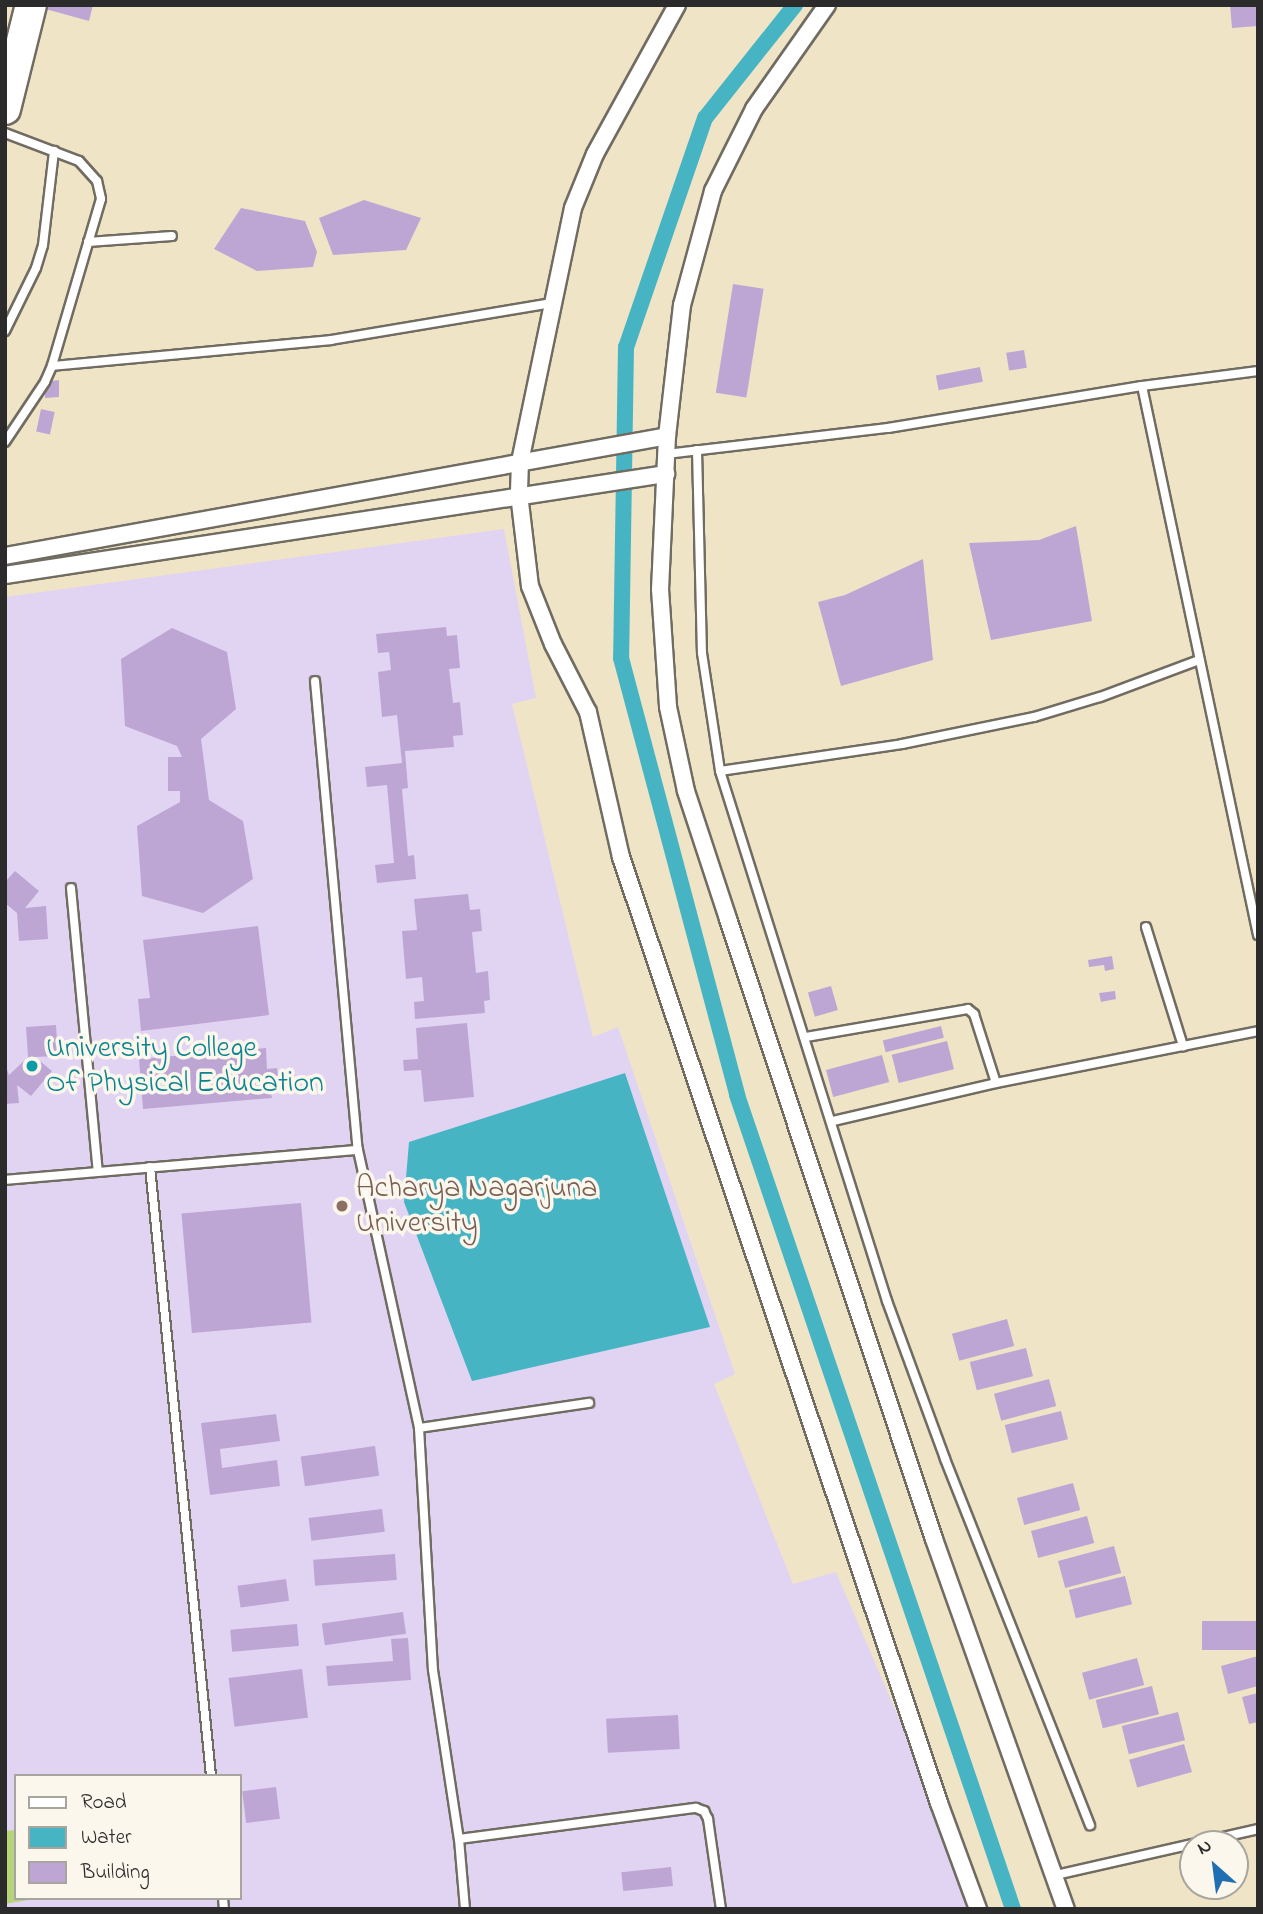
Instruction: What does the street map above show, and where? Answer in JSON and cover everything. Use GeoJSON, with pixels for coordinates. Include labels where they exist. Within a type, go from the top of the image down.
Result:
{"type":"FeatureCollection","features":[{"type":"Feature","properties":{"kind":"highway"},"geometry":{"type":"LineString","coordinates":[[5,110],[31,5]]}},
{"type":"Feature","properties":{"kind":"street"},"geometry":{"type":"LineString","coordinates":[[677,5],[614,119],[573,208],[551,303],[528,460],[519,494],[530,586],[536,606],[588,712],[621,857],[939,1802],[978,1909]]}},
{"type":"Feature","properties":{"kind":"street"},"geometry":{"type":"LineString","coordinates":[[827,5],[754,109],[713,191],[682,305],[667,436],[660,589],[668,708],[686,791],[952,1592],[1066,1909]]}},
{"type":"Feature","properties":{"kind":"street"},"geometry":{"type":"LineString","coordinates":[[5,556],[286,508],[528,460],[667,436]]}},
{"type":"Feature","properties":{"kind":"street"},"geometry":{"type":"LineString","coordinates":[[5,575],[519,494],[637,481],[666,474]]}},
{"type":"Feature","properties":{"kind":"lane"},"geometry":{"type":"LineString","coordinates":[[5,133],[79,161],[97,181],[101,199],[52,366],[45,382],[9,426],[5,442]]}},
{"type":"Feature","properties":{"kind":"lane"},"geometry":{"type":"LineString","coordinates":[[5,331],[27,288],[43,245],[54,151]]}},
{"type":"Feature","properties":{"kind":"lane"},"geometry":{"type":"LineString","coordinates":[[88,242],[172,236]]}},
{"type":"Feature","properties":{"kind":"lane"},"geometry":{"type":"LineString","coordinates":[[52,366],[331,340],[551,303]]}},
{"type":"Feature","properties":{"kind":"lane"},"geometry":{"type":"LineString","coordinates":[[666,454],[888,428],[1142,386],[1258,371]]}},
{"type":"Feature","properties":{"kind":"lane"},"geometry":{"type":"LineString","coordinates":[[1142,386],[1258,935]]}},
{"type":"Feature","properties":{"kind":"lane"},"geometry":{"type":"LineString","coordinates":[[697,450],[702,653],[720,771],[833,1121],[887,1301],[945,1458],[1090,1825]]}},
{"type":"Feature","properties":{"kind":"lane"},"geometry":{"type":"LineString","coordinates":[[720,771],[902,744],[1034,717],[1100,697],[1199,660]]}},
{"type":"Feature","properties":{"kind":"lane"},"geometry":{"type":"LineString","coordinates":[[315,681],[358,1150],[419,1428],[433,1670],[459,1839],[466,1909]]}},
{"type":"Feature","properties":{"kind":"lane"},"geometry":{"type":"LineString","coordinates":[[71,888],[98,1172]]}},
{"type":"Feature","properties":{"kind":"lane"},"geometry":{"type":"LineString","coordinates":[[1146,928],[1183,1046]]}},
{"type":"Feature","properties":{"kind":"lane"},"geometry":{"type":"LineString","coordinates":[[806,1037],[968,1009],[974,1014],[996,1083]]}},
{"type":"Feature","properties":{"kind":"lane"},"geometry":{"type":"LineString","coordinates":[[833,1121],[996,1083],[1258,1031]]}},
{"type":"Feature","properties":{"kind":"lane"},"geometry":{"type":"LineString","coordinates":[[5,1180],[358,1150]]}},
{"type":"Feature","properties":{"kind":"lane"},"geometry":{"type":"LineString","coordinates":[[150,1167],[211,1774]]}},
{"type":"Feature","properties":{"kind":"lane"},"geometry":{"type":"LineString","coordinates":[[419,1428],[589,1403]]}},
{"type":"Feature","properties":{"kind":"lane"},"geometry":{"type":"LineString","coordinates":[[459,1839],[696,1808],[704,1811],[708,1819],[721,1909]]}},
{"type":"Feature","properties":{"kind":"lane"},"geometry":{"type":"LineString","coordinates":[[1056,1875],[1258,1829]]}},
{"type":"Feature","properties":{"kind":"shaded area","name":"Acharya Nagarjuna University"},"geometry":{"type":"Polygon","coordinates":[[[504,529],[536,698],[512,704],[593,1037],[618,1027],[735,1374],[714,1384],[793,1584],[836,1572],[981,1909],[5,1909],[5,597],[504,529]]]}},
{"type":"Feature","properties":{"kind":"green space"},"geometry":{"type":"Polygon","coordinates":[[[14,1830],[14,1900],[28,1900],[5,1904],[5,1831],[14,1830]]]}},
{"type":"Feature","properties":{"kind":"water"},"geometry":{"type":"Polygon","coordinates":[[[625,1073],[710,1327],[472,1381],[404,1202],[409,1142],[625,1073]]]}},
{"type":"Feature","properties":{"kind":"building"},"geometry":{"type":"Polygon","coordinates":[[[31,5],[93,5],[89,21],[31,5]]]}},
{"type":"Feature","properties":{"kind":"building"},"geometry":{"type":"Polygon","coordinates":[[[1230,5],[1258,5],[1258,26],[1232,28],[1230,5]]]}},
{"type":"Feature","properties":{"kind":"building"},"geometry":{"type":"Polygon","coordinates":[[[364,200],[421,218],[406,250],[333,255],[319,218],[364,200]]]}},
{"type":"Feature","properties":{"kind":"building"},"geometry":{"type":"Polygon","coordinates":[[[241,208],[305,221],[317,252],[313,267],[257,271],[214,249],[241,208]]]}},
{"type":"Feature","properties":{"kind":"building"},"geometry":{"type":"Polygon","coordinates":[[[733,284],[764,289],[746,397],[716,393],[733,284]]]}},
{"type":"Feature","properties":{"kind":"building"},"geometry":{"type":"Polygon","coordinates":[[[1024,350],[1027,368],[1009,371],[1006,353],[1024,350]]]}},
{"type":"Feature","properties":{"kind":"building"},"geometry":{"type":"Polygon","coordinates":[[[980,367],[983,382],[939,390],[936,376],[980,367]]]}},
{"type":"Feature","properties":{"kind":"building"},"geometry":{"type":"Polygon","coordinates":[[[59,380],[59,397],[45,398],[45,382],[59,380]]]}},
{"type":"Feature","properties":{"kind":"building"},"geometry":{"type":"Polygon","coordinates":[[[41,409],[55,412],[50,434],[36,431],[41,409]]]}},
{"type":"Feature","properties":{"kind":"building"},"geometry":{"type":"Polygon","coordinates":[[[1076,526],[1092,621],[991,640],[969,543],[1039,540],[1076,526]]]}},
{"type":"Feature","properties":{"kind":"building"},"geometry":{"type":"Polygon","coordinates":[[[923,559],[933,660],[841,686],[818,602],[845,595],[923,559]]]}},
{"type":"Feature","properties":{"kind":"building"},"geometry":{"type":"Polygon","coordinates":[[[446,627],[447,636],[457,635],[460,668],[449,669],[453,703],[460,702],[463,735],[453,736],[454,747],[405,751],[408,788],[402,789],[408,856],[414,855],[416,879],[377,883],[375,865],[394,863],[387,785],[367,787],[365,767],[402,763],[397,715],[382,717],[378,672],[391,670],[389,652],[378,653],[376,634],[446,627]]]}},
{"type":"Feature","properties":{"kind":"building"},"geometry":{"type":"Polygon","coordinates":[[[172,628],[227,652],[236,709],[201,739],[209,800],[243,821],[253,879],[203,913],[142,896],[137,826],[180,802],[180,791],[168,791],[168,757],[182,757],[177,746],[125,726],[121,659],[172,628]]]}},
{"type":"Feature","properties":{"kind":"building"},"geometry":{"type":"Polygon","coordinates":[[[15,871],[39,891],[25,908],[46,906],[48,939],[19,941],[17,913],[5,903],[5,882],[15,871]]]}},
{"type":"Feature","properties":{"kind":"building"},"geometry":{"type":"Polygon","coordinates":[[[468,894],[470,910],[480,909],[482,931],[472,932],[476,973],[488,971],[490,1000],[484,1001],[485,1013],[415,1019],[414,1002],[424,1001],[422,977],[406,979],[402,931],[417,930],[414,899],[468,894]]]}},
{"type":"Feature","properties":{"kind":"building"},"geometry":{"type":"Polygon","coordinates":[[[258,926],[269,1015],[141,1031],[138,999],[150,998],[143,940],[258,926]]]}},
{"type":"Feature","properties":{"kind":"building"},"geometry":{"type":"Polygon","coordinates":[[[1112,956],[1114,969],[1105,971],[1104,965],[1089,967],[1088,960],[1112,956]]]}},
{"type":"Feature","properties":{"kind":"building"},"geometry":{"type":"Polygon","coordinates":[[[831,986],[838,1010],[815,1017],[808,993],[831,986]]]}},
{"type":"Feature","properties":{"kind":"building"},"geometry":{"type":"Polygon","coordinates":[[[1115,991],[1116,999],[1101,1002],[1099,993],[1115,991]]]}},
{"type":"Feature","properties":{"kind":"building"},"geometry":{"type":"Polygon","coordinates":[[[467,1023],[474,1097],[424,1102],[421,1070],[404,1071],[403,1060],[418,1059],[416,1028],[467,1023]]]}},
{"type":"Feature","properties":{"kind":"building","name":"University College Of Physical Education"},"geometry":{"type":"Polygon","coordinates":[[[56,1025],[58,1056],[35,1057],[52,1071],[31,1096],[17,1085],[19,1103],[5,1104],[5,1064],[9,1075],[28,1057],[26,1027],[56,1025]]]}},
{"type":"Feature","properties":{"kind":"building"},"geometry":{"type":"Polygon","coordinates":[[[941,1026],[944,1038],[886,1052],[883,1041],[941,1026]]]}},
{"type":"Feature","properties":{"kind":"building"},"geometry":{"type":"Polygon","coordinates":[[[947,1041],[954,1069],[899,1083],[892,1055],[947,1041]]]}},
{"type":"Feature","properties":{"kind":"building"},"geometry":{"type":"Polygon","coordinates":[[[266,1048],[267,1069],[277,1068],[279,1086],[270,1087],[272,1098],[143,1109],[139,1059],[266,1048]]]}},
{"type":"Feature","properties":{"kind":"building"},"geometry":{"type":"Polygon","coordinates":[[[882,1055],[889,1082],[833,1097],[826,1070],[882,1055]]]}},
{"type":"Feature","properties":{"kind":"building"},"geometry":{"type":"Polygon","coordinates":[[[301,1203],[311,1323],[192,1333],[181,1213],[301,1203]]]}},
{"type":"Feature","properties":{"kind":"building"},"geometry":{"type":"Polygon","coordinates":[[[1007,1319],[1014,1346],[959,1361],[952,1334],[1007,1319]]]}},
{"type":"Feature","properties":{"kind":"building"},"geometry":{"type":"Polygon","coordinates":[[[1026,1348],[1033,1376],[977,1390],[970,1362],[1026,1348]]]}},
{"type":"Feature","properties":{"kind":"building"},"geometry":{"type":"Polygon","coordinates":[[[1049,1379],[1056,1406],[1001,1421],[994,1394],[1049,1379]]]}},
{"type":"Feature","properties":{"kind":"building"},"geometry":{"type":"Polygon","coordinates":[[[1061,1411],[1068,1439],[1012,1453],[1005,1425],[1061,1411]]]}},
{"type":"Feature","properties":{"kind":"building"},"geometry":{"type":"Polygon","coordinates":[[[276,1414],[280,1441],[220,1449],[222,1468],[277,1460],[280,1486],[210,1495],[201,1423],[276,1414]]]}},
{"type":"Feature","properties":{"kind":"building"},"geometry":{"type":"Polygon","coordinates":[[[375,1446],[379,1476],[305,1486],[301,1456],[375,1446]]]}},
{"type":"Feature","properties":{"kind":"building"},"geometry":{"type":"Polygon","coordinates":[[[1073,1483],[1080,1510],[1024,1525],[1017,1498],[1073,1483]]]}},
{"type":"Feature","properties":{"kind":"building"},"geometry":{"type":"Polygon","coordinates":[[[382,1509],[385,1532],[311,1541],[309,1518],[382,1509]]]}},
{"type":"Feature","properties":{"kind":"building"},"geometry":{"type":"Polygon","coordinates":[[[1087,1516],[1094,1543],[1038,1558],[1031,1531],[1087,1516]]]}},
{"type":"Feature","properties":{"kind":"building"},"geometry":{"type":"Polygon","coordinates":[[[1114,1546],[1121,1573],[1065,1588],[1058,1561],[1114,1546]]]}},
{"type":"Feature","properties":{"kind":"building"},"geometry":{"type":"Polygon","coordinates":[[[395,1554],[397,1580],[315,1586],[313,1560],[395,1554]]]}},
{"type":"Feature","properties":{"kind":"building"},"geometry":{"type":"Polygon","coordinates":[[[1125,1576],[1132,1604],[1076,1618],[1069,1590],[1125,1576]]]}},
{"type":"Feature","properties":{"kind":"building"},"geometry":{"type":"Polygon","coordinates":[[[286,1579],[289,1601],[241,1608],[237,1586],[286,1579]]]}},
{"type":"Feature","properties":{"kind":"building"},"geometry":{"type":"Polygon","coordinates":[[[403,1612],[406,1634],[325,1645],[322,1623],[403,1612]]]}},
{"type":"Feature","properties":{"kind":"building"},"geometry":{"type":"Polygon","coordinates":[[[1202,1621],[1258,1621],[1258,1650],[1202,1650],[1202,1621]]]}},
{"type":"Feature","properties":{"kind":"building"},"geometry":{"type":"Polygon","coordinates":[[[297,1624],[299,1646],[232,1652],[230,1630],[297,1624]]]}},
{"type":"Feature","properties":{"kind":"building"},"geometry":{"type":"Polygon","coordinates":[[[408,1638],[411,1680],[328,1686],[326,1666],[393,1661],[391,1639],[408,1638]]]}},
{"type":"Feature","properties":{"kind":"building"},"geometry":{"type":"Polygon","coordinates":[[[1258,1656],[1258,1686],[1228,1694],[1221,1666],[1258,1656]]]}},
{"type":"Feature","properties":{"kind":"building"},"geometry":{"type":"Polygon","coordinates":[[[1137,1658],[1144,1685],[1089,1700],[1082,1673],[1137,1658]]]}},
{"type":"Feature","properties":{"kind":"building"},"geometry":{"type":"Polygon","coordinates":[[[302,1669],[308,1718],[235,1727],[229,1678],[302,1669]]]}},
{"type":"Feature","properties":{"kind":"building"},"geometry":{"type":"Polygon","coordinates":[[[1152,1686],[1159,1714],[1103,1728],[1096,1700],[1152,1686]]]}},
{"type":"Feature","properties":{"kind":"building"},"geometry":{"type":"Polygon","coordinates":[[[1258,1693],[1258,1722],[1249,1724],[1242,1697],[1258,1693]]]}},
{"type":"Feature","properties":{"kind":"building"},"geometry":{"type":"Polygon","coordinates":[[[1178,1712],[1185,1740],[1129,1754],[1122,1726],[1178,1712]]]}},
{"type":"Feature","properties":{"kind":"building"},"geometry":{"type":"Polygon","coordinates":[[[678,1715],[680,1749],[608,1753],[606,1719],[678,1715]]]}},
{"type":"Feature","properties":{"kind":"building"},"geometry":{"type":"Polygon","coordinates":[[[1184,1744],[1192,1772],[1137,1788],[1129,1760],[1184,1744]]]}},
{"type":"Feature","properties":{"kind":"building"},"geometry":{"type":"Polygon","coordinates":[[[276,1787],[280,1819],[246,1823],[242,1791],[276,1787]]]}},
{"type":"Feature","properties":{"kind":"building"},"geometry":{"type":"Polygon","coordinates":[[[671,1867],[673,1886],[623,1891],[621,1872],[671,1867]]]}},
{"type":"Feature","properties":{"kind":"waterway"},"geometry":{"type":"LineString","coordinates":[[795,5],[705,118],[626,347],[621,658],[737,1095],[1013,1909]]}},
{"type":"Feature","properties":{"kind":"place","name":"University College Of Physical Education"},"geometry":{"type":"Point","coordinates":[32,1066]}},
{"type":"Feature","properties":{"kind":"place","name":"Acharya Nagarjuna University"},"geometry":{"type":"Point","coordinates":[342,1206]}}]}
